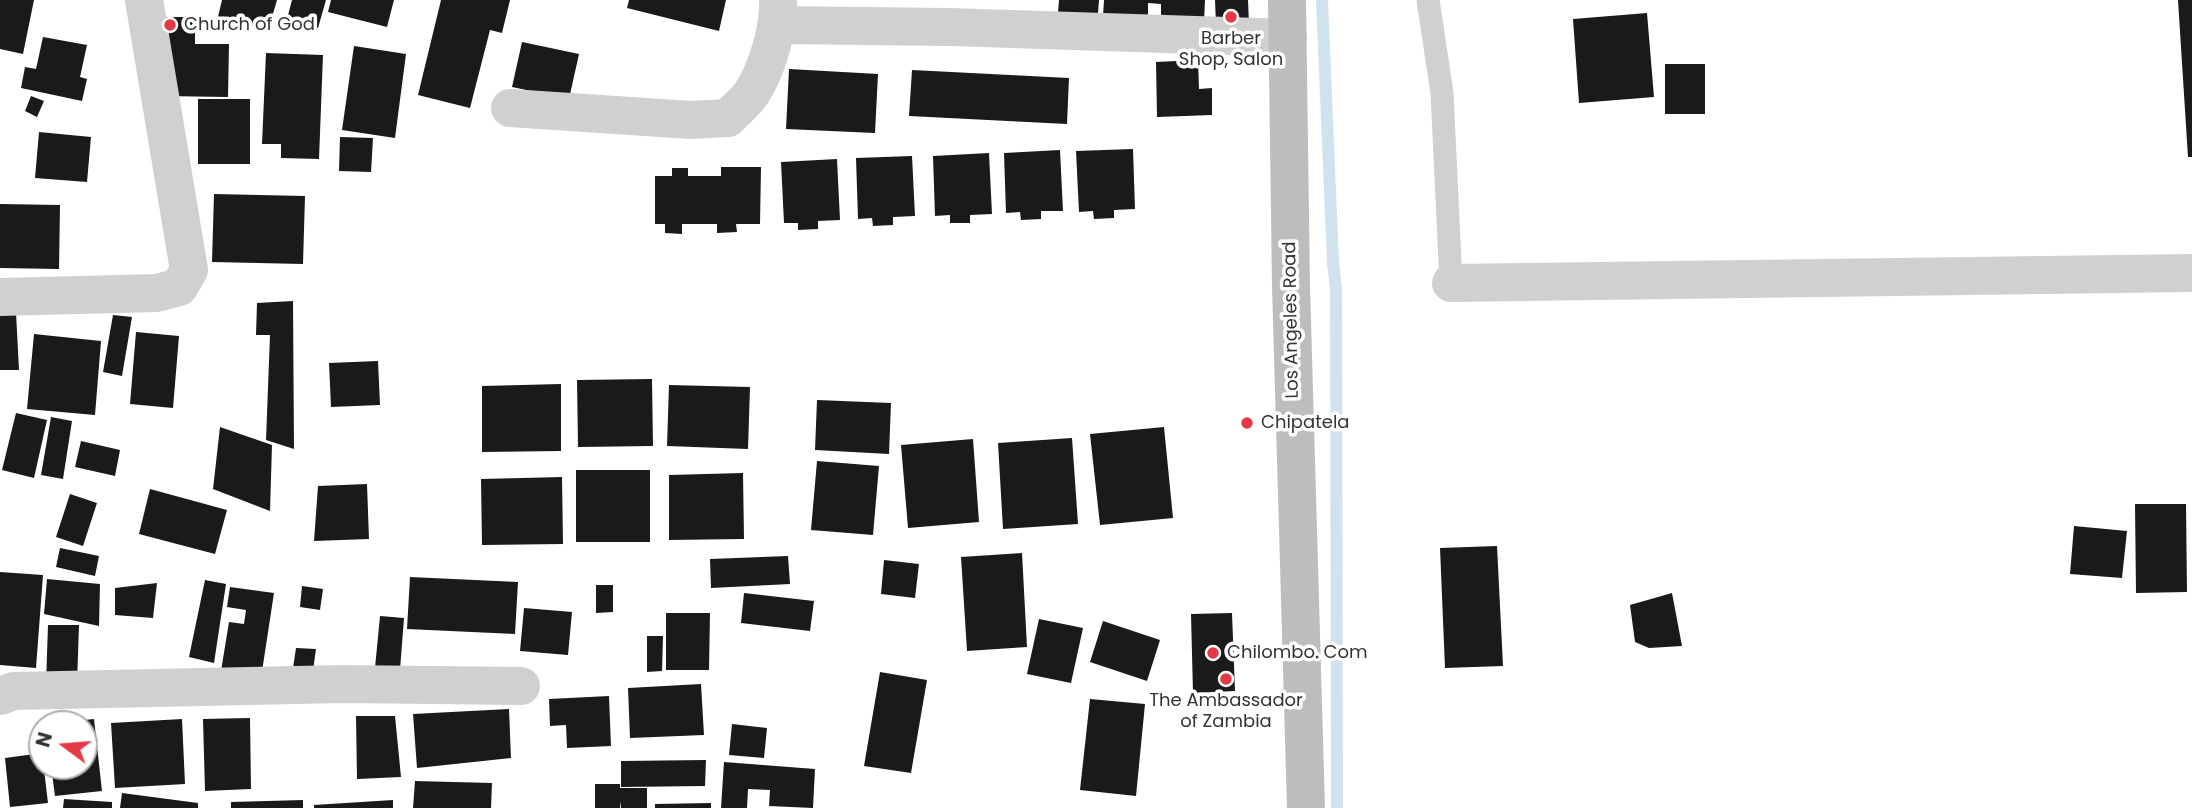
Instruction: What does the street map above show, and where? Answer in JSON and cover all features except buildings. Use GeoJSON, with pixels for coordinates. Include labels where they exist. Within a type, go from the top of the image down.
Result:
{"type":"FeatureCollection","features":[{"type":"Feature","properties":{"kind":"main road","name":"Los Angeles Road"},"geometry":{"type":"LineString","coordinates":[[1287,0],[1291,286],[1306,808]]}},
{"type":"Feature","properties":{"kind":"street"},"geometry":{"type":"LineString","coordinates":[[0,297],[157,293],[179,287],[189,270],[144,0]]}},
{"type":"Feature","properties":{"kind":"street"},"geometry":{"type":"LineString","coordinates":[[510,108],[691,120],[728,118],[751,95],[763,67],[778,12],[950,27],[1289,38]]}},
{"type":"Feature","properties":{"kind":"street"},"geometry":{"type":"LineString","coordinates":[[1451,283],[2192,273]]}},
{"type":"Feature","properties":{"kind":"street"},"geometry":{"type":"LineString","coordinates":[[0,696],[14,691],[344,684],[521,686]]}},
{"type":"Feature","properties":{"kind":"lane"},"geometry":{"type":"LineString","coordinates":[[1428,0],[1442,93],[1451,283]]}},
{"type":"Feature","properties":{"kind":"waterway"},"geometry":{"type":"LineString","coordinates":[[1322,0],[1336,289],[1337,808]]}},
{"type":"Feature","properties":{"kind":"place","name":"Barber Shop, Salon"},"geometry":{"type":"Point","coordinates":[1231,17]}},
{"type":"Feature","properties":{"kind":"place","name":"Church of God"},"geometry":{"type":"Point","coordinates":[170,25]}},
{"type":"Feature","properties":{"kind":"place","name":"Chipatela"},"geometry":{"type":"Point","coordinates":[1247,423]}},
{"type":"Feature","properties":{"kind":"place","name":"Chilombo. Com"},"geometry":{"type":"Point","coordinates":[1213,653]}},
{"type":"Feature","properties":{"kind":"place","name":"The Ambassador of Zambia"},"geometry":{"type":"Point","coordinates":[1226,679]}}]}
